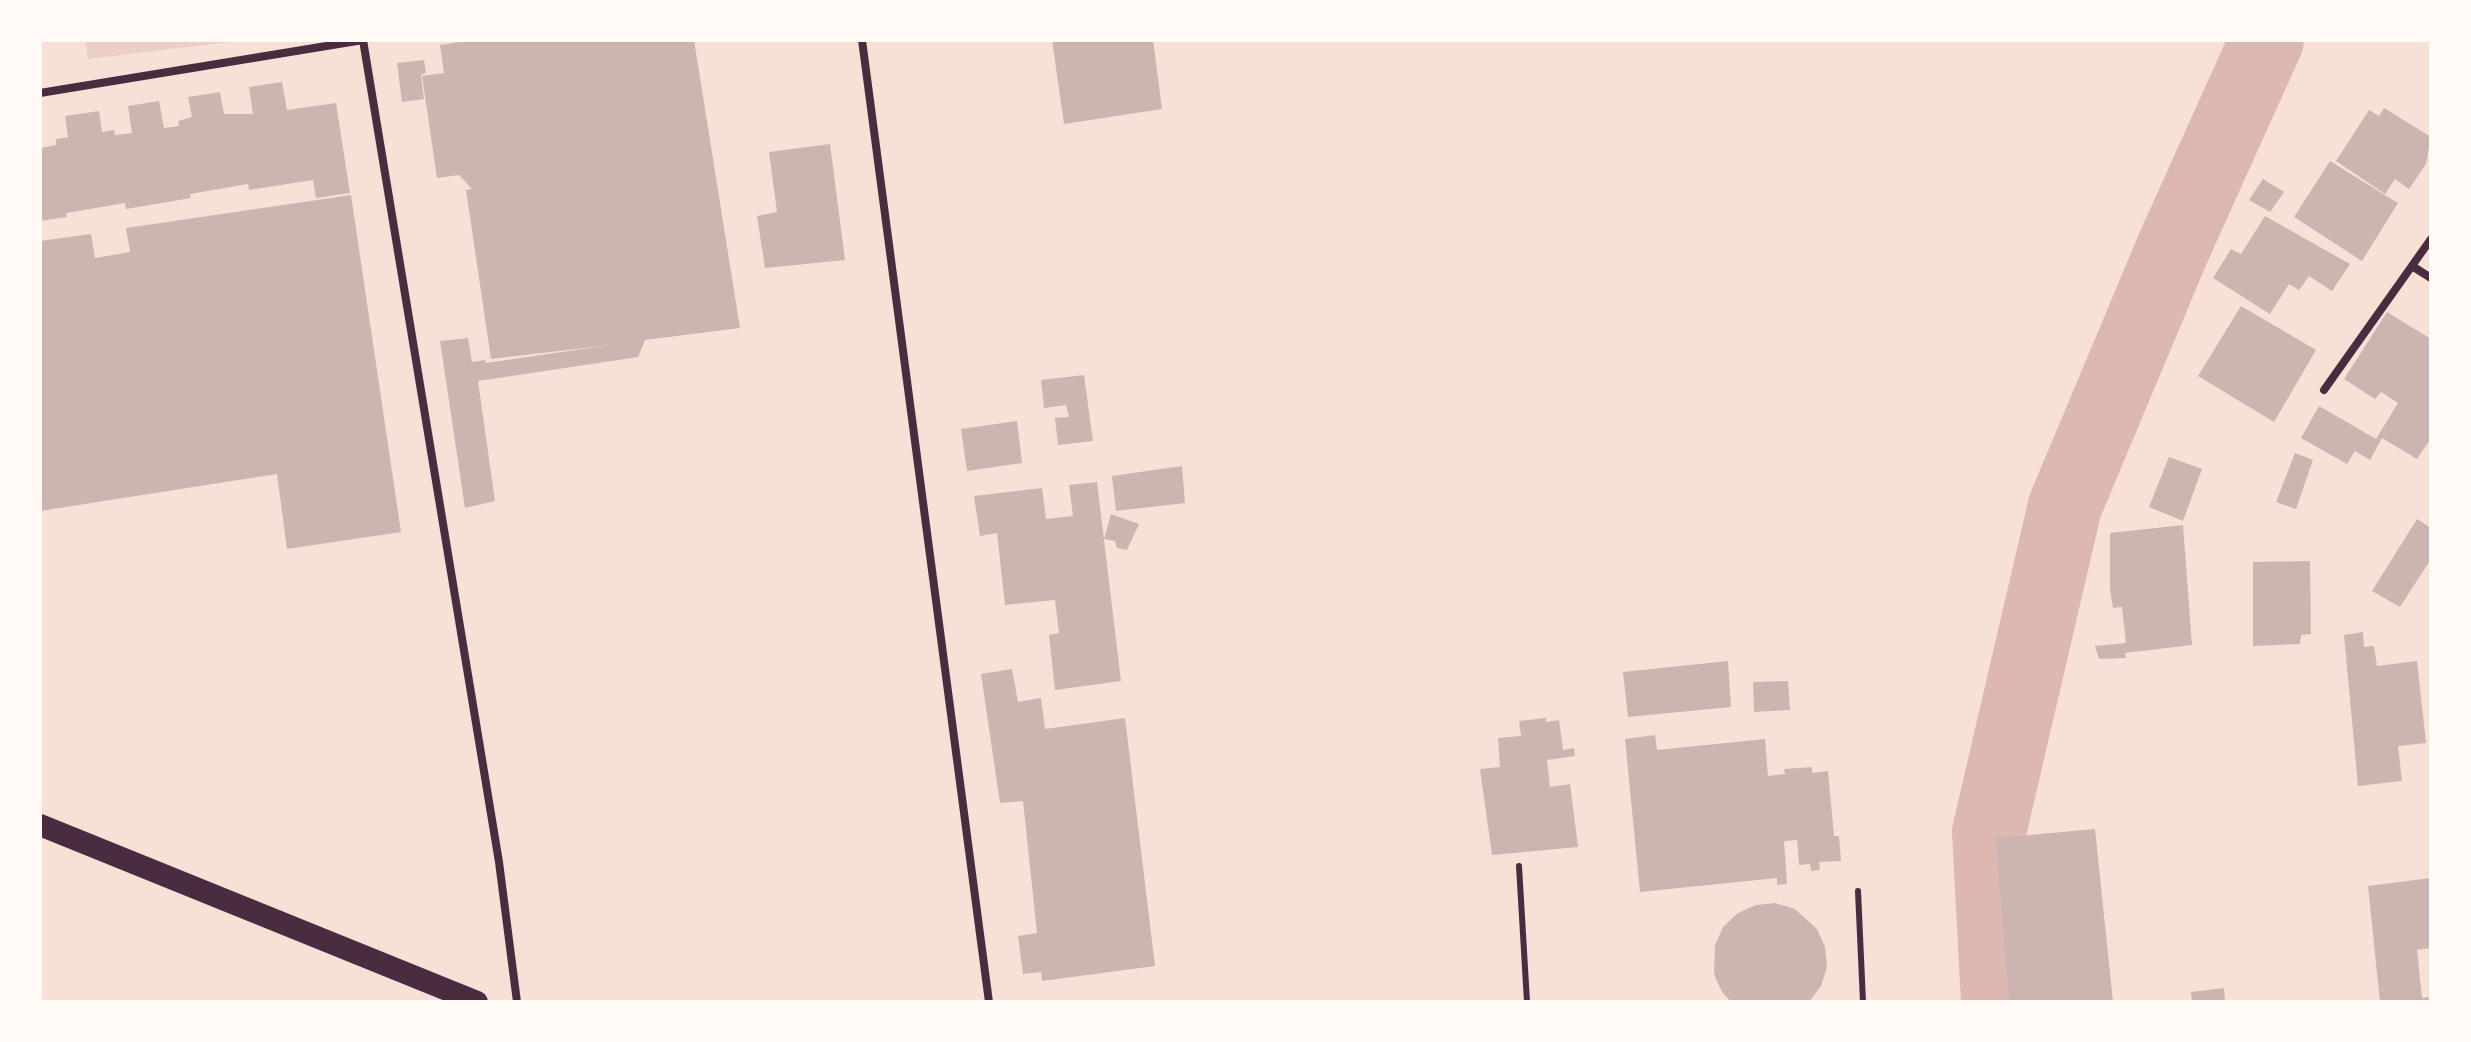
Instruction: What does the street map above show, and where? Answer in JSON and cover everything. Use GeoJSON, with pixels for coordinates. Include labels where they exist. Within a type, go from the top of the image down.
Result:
{"type":"FeatureCollection","features":[{"type":"Feature","properties":{"kind":"highway"},"geometry":{"type":"LineString","coordinates":[[40,825],[477,1002]]}},
{"type":"Feature","properties":{"kind":"street"},"geometry":{"type":"LineString","coordinates":[[40,93],[363,40],[496,846],[517,1002]]}},
{"type":"Feature","properties":{"kind":"street"},"geometry":{"type":"LineString","coordinates":[[862,40],[989,1002]]}},
{"type":"Feature","properties":{"kind":"street"},"geometry":{"type":"LineString","coordinates":[[2324,390],[2431,239]]}},
{"type":"Feature","properties":{"kind":"street"},"geometry":{"type":"LineString","coordinates":[[2412,266],[2431,278]]}},
{"type":"Feature","properties":{"kind":"lane"},"geometry":{"type":"LineString","coordinates":[[1519,866],[1527,1002]]}},
{"type":"Feature","properties":{"kind":"lane"},"geometry":{"type":"LineString","coordinates":[[1858,891],[1863,1002]]}},
{"type":"Feature","properties":{"kind":"shaded area"},"geometry":{"type":"Polygon","coordinates":[[[85,40],[247,40],[88,59],[85,40]]]}},
{"type":"Feature","properties":{"kind":"building"},"geometry":{"type":"Polygon","coordinates":[[[472,40],[694,40],[740,328],[645,340],[638,357],[478,381],[495,501],[465,508],[440,341],[468,338],[472,362],[485,360],[486,363],[610,345],[491,359],[466,190],[472,189],[459,175],[437,178],[422,76],[444,73],[440,45],[472,40]]]}},
{"type":"Feature","properties":{"kind":"building"},"geometry":{"type":"Polygon","coordinates":[[[1052,40],[1153,40],[1162,109],[1064,124],[1052,40]]]}},
{"type":"Feature","properties":{"kind":"building"},"geometry":{"type":"Polygon","coordinates":[[[424,60],[426,73],[421,75],[424,99],[402,102],[397,63],[424,60]]]}},
{"type":"Feature","properties":{"kind":"building"},"geometry":{"type":"Polygon","coordinates":[[[282,82],[287,110],[336,103],[350,193],[316,198],[313,180],[249,190],[248,184],[190,194],[191,198],[126,209],[125,203],[66,213],[67,217],[40,221],[40,148],[56,145],[56,139],[68,137],[65,116],[99,111],[102,132],[114,130],[115,135],[132,133],[128,106],[159,101],[164,128],[179,126],[178,121],[192,117],[188,97],[220,92],[224,114],[253,114],[249,87],[282,82]]]}},
{"type":"Feature","properties":{"kind":"building"},"geometry":{"type":"Polygon","coordinates":[[[2384,108],[2431,137],[2426,164],[2409,189],[2395,179],[2385,194],[2336,161],[2369,110],[2379,116],[2384,108]]]}},
{"type":"Feature","properties":{"kind":"building"},"geometry":{"type":"Polygon","coordinates":[[[830,144],[845,260],[765,268],[757,216],[777,212],[769,152],[830,144]]]}},
{"type":"Feature","properties":{"kind":"building"},"geometry":{"type":"Polygon","coordinates":[[[2330,161],[2398,203],[2362,261],[2294,217],[2330,161]]]}},
{"type":"Feature","properties":{"kind":"building"},"geometry":{"type":"Polygon","coordinates":[[[2263,179],[2284,192],[2270,212],[2249,200],[2263,179]]]}},
{"type":"Feature","properties":{"kind":"building"},"geometry":{"type":"Polygon","coordinates":[[[351,195],[401,532],[287,549],[277,474],[40,511],[40,241],[91,234],[95,258],[130,252],[126,228],[351,195]]]}},
{"type":"Feature","properties":{"kind":"building"},"geometry":{"type":"Polygon","coordinates":[[[2265,216],[2350,264],[2332,291],[2309,276],[2299,290],[2289,284],[2270,314],[2213,278],[2231,249],[2241,254],[2265,216]]]}},
{"type":"Feature","properties":{"kind":"building"},"geometry":{"type":"Polygon","coordinates":[[[2241,306],[2316,350],[2274,422],[2198,376],[2241,306]]]}},
{"type":"Feature","properties":{"kind":"building"},"geometry":{"type":"Polygon","coordinates":[[[2387,312],[2431,339],[2431,438],[2417,459],[2382,438],[2370,460],[2355,451],[2347,464],[2301,438],[2319,406],[2376,439],[2398,403],[2381,392],[2375,399],[2344,379],[2387,312]]]}},
{"type":"Feature","properties":{"kind":"building"},"geometry":{"type":"Polygon","coordinates":[[[1084,375],[1093,441],[1058,445],[1055,418],[1069,417],[1066,405],[1044,408],[1041,380],[1084,375]]]}},
{"type":"Feature","properties":{"kind":"building"},"geometry":{"type":"Polygon","coordinates":[[[1017,421],[1022,463],[967,471],[961,429],[1017,421]]]}},
{"type":"Feature","properties":{"kind":"building"},"geometry":{"type":"Polygon","coordinates":[[[2295,453],[2313,460],[2296,509],[2276,502],[2295,453]]]}},
{"type":"Feature","properties":{"kind":"building"},"geometry":{"type":"Polygon","coordinates":[[[2169,457],[2202,469],[2183,521],[2149,507],[2169,457]]]}},
{"type":"Feature","properties":{"kind":"building"},"geometry":{"type":"Polygon","coordinates":[[[1182,466],[1185,503],[1116,511],[1112,476],[1182,466]]]}},
{"type":"Feature","properties":{"kind":"building"},"geometry":{"type":"Polygon","coordinates":[[[1097,482],[1121,681],[1055,690],[1049,635],[1059,633],[1055,600],[1005,605],[997,533],[980,536],[974,496],[1042,488],[1046,519],[1073,516],[1069,485],[1097,482]]]}},
{"type":"Feature","properties":{"kind":"building"},"geometry":{"type":"Polygon","coordinates":[[[1111,514],[1139,524],[1127,550],[1117,548],[1115,541],[1104,539],[1111,514]]]}},
{"type":"Feature","properties":{"kind":"building"},"geometry":{"type":"Polygon","coordinates":[[[2417,519],[2431,528],[2431,559],[2400,607],[2372,591],[2417,519]]]}},
{"type":"Feature","properties":{"kind":"building"},"geometry":{"type":"Polygon","coordinates":[[[2183,525],[2192,645],[2125,653],[2126,658],[2099,659],[2095,646],[2126,643],[2122,607],[2113,608],[2110,589],[2110,533],[2183,525]]]}},
{"type":"Feature","properties":{"kind":"building"},"geometry":{"type":"Polygon","coordinates":[[[2310,561],[2311,634],[2301,635],[2300,644],[2253,646],[2253,562],[2310,561]]]}},
{"type":"Feature","properties":{"kind":"building"},"geometry":{"type":"Polygon","coordinates":[[[2363,632],[2364,647],[2374,646],[2377,666],[2417,661],[2426,743],[2398,746],[2402,781],[2358,786],[2344,635],[2363,632]]]}},
{"type":"Feature","properties":{"kind":"building"},"geometry":{"type":"Polygon","coordinates":[[[1728,661],[1731,707],[1628,717],[1623,672],[1728,661]]]}},
{"type":"Feature","properties":{"kind":"building"},"geometry":{"type":"Polygon","coordinates":[[[1012,669],[1018,702],[1041,698],[1045,729],[1125,718],[1155,966],[1042,981],[1041,972],[1023,974],[1018,936],[1037,933],[1023,801],[1000,803],[981,674],[1012,669]]]}},
{"type":"Feature","properties":{"kind":"building"},"geometry":{"type":"Polygon","coordinates":[[[1788,681],[1790,710],[1754,712],[1753,682],[1788,681]]]}},
{"type":"Feature","properties":{"kind":"building"},"geometry":{"type":"Polygon","coordinates":[[[1546,718],[1546,722],[1559,720],[1563,750],[1574,748],[1575,756],[1547,760],[1550,787],[1570,784],[1578,847],[1492,855],[1480,769],[1500,767],[1498,738],[1521,736],[1519,721],[1546,718]]]}},
{"type":"Feature","properties":{"kind":"building"},"geometry":{"type":"Polygon","coordinates":[[[1655,735],[1657,750],[1765,739],[1768,776],[1785,774],[1784,769],[1812,767],[1812,773],[1828,771],[1834,836],[1839,836],[1841,861],[1819,862],[1820,870],[1811,871],[1810,864],[1799,865],[1797,840],[1784,841],[1787,884],[1777,885],[1777,878],[1640,892],[1625,739],[1655,735]]]}},
{"type":"Feature","properties":{"kind":"building"},"geometry":{"type":"Polygon","coordinates":[[[2095,829],[2113,1002],[2009,1002],[1996,838],[2095,829]]]}},
{"type":"Feature","properties":{"kind":"building"},"geometry":{"type":"Polygon","coordinates":[[[2431,878],[2431,948],[2417,950],[2422,998],[2431,997],[2431,1002],[2380,1002],[2368,886],[2431,878]]]}},
{"type":"Feature","properties":{"kind":"building"},"geometry":{"type":"Polygon","coordinates":[[[1775,903],[1795,909],[1817,929],[1825,947],[1827,967],[1821,986],[1809,1002],[1731,1002],[1722,992],[1714,974],[1715,945],[1723,927],[1738,913],[1756,905],[1775,903]]]}},
{"type":"Feature","properties":{"kind":"building"},"geometry":{"type":"Polygon","coordinates":[[[2224,988],[2225,1002],[2192,1002],[2191,992],[2224,988]]]}},
{"type":"Feature","properties":{"kind":"waterway"},"geometry":{"type":"LineString","coordinates":[[1998,1002],[1989,832],[2065,506],[2174,246],[2267,40]]}}]}
